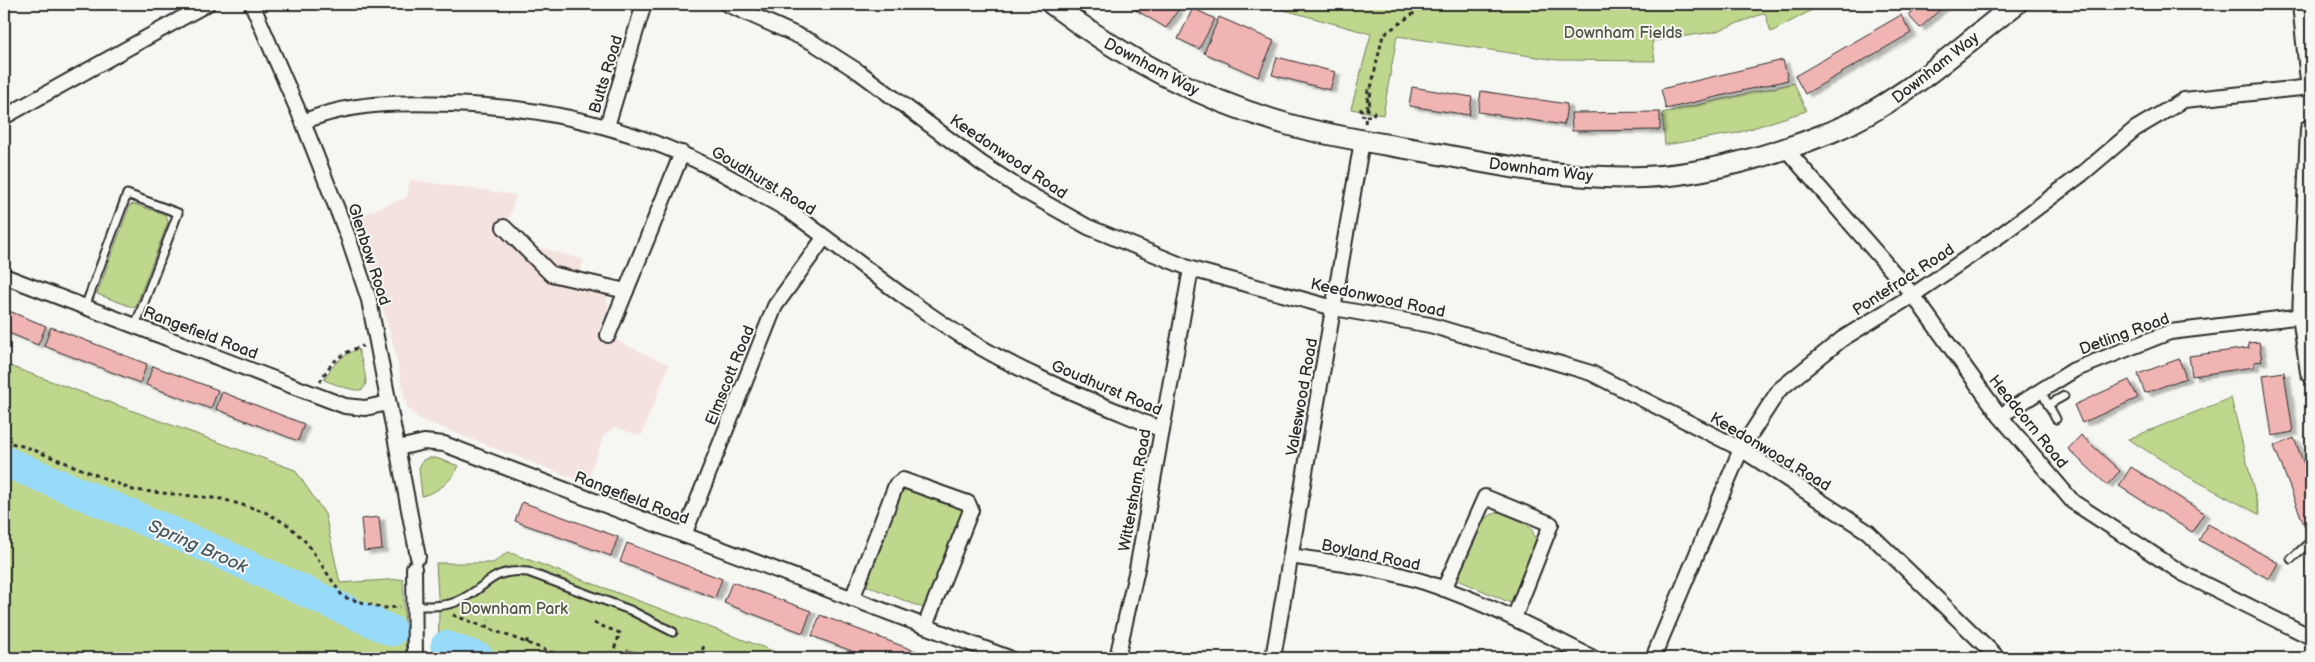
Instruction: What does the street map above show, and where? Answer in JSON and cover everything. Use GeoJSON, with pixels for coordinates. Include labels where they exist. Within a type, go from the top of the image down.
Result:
{"type":"FeatureCollection","features":[{"type":"Feature","properties":{"kind":"street"},"geometry":{"type":"LineString","coordinates":[[4,117],[207,4]]}},
{"type":"Feature","properties":{"kind":"street","name":"Glenbow Road"},"geometry":{"type":"LineString","coordinates":[[252,4],[303,122],[348,237],[369,300],[398,448],[416,563],[414,606],[415,658]]}},
{"type":"Feature","properties":{"kind":"street","name":"Butts Road"},"geometry":{"type":"LineString","coordinates":[[607,126],[644,4]]}},
{"type":"Feature","properties":{"kind":"street","name":"Keedonwood Road"},"geometry":{"type":"LineString","coordinates":[[727,4],[812,42],[859,72],[981,163],[1024,191],[1080,223],[1192,269],[1334,308],[1430,325],[1591,373],[1741,449],[1868,532],[1998,658]]}},
{"type":"Feature","properties":{"kind":"street","name":"Downham Way"},"geometry":{"type":"LineString","coordinates":[[1052,4],[1085,29],[1130,57],[1229,104],[1290,125],[1362,141],[1495,165],[1598,177],[1644,177],[1698,171],[1785,148],[1833,131],[1893,100],[1932,73],[2016,4]]}},
{"type":"Feature","properties":{"kind":"street"},"geometry":{"type":"LineString","coordinates":[[2303,4],[2311,81]]}},
{"type":"Feature","properties":{"kind":"street","name":"Pontefract Road"},"geometry":{"type":"LineString","coordinates":[[1653,658],[1741,449],[1779,390],[1842,339],[1913,295],[2017,224],[2082,174],[2135,129],[2184,100],[2311,87]]}},
{"type":"Feature","properties":{"kind":"street","name":"Goudhurst Road"},"geometry":{"type":"LineString","coordinates":[[303,122],[322,114],[361,106],[423,103],[527,109],[607,126],[682,152],[738,181],[794,214],[909,301],[966,338],[1060,388],[1162,430]]}},
{"type":"Feature","properties":{"kind":"street"},"geometry":{"type":"LineString","coordinates":[[2311,129],[2310,191],[2303,316],[2311,372]]}},
{"type":"Feature","properties":{"kind":"street","name":"Valeswood Road"},"geometry":{"type":"LineString","coordinates":[[1273,658],[1362,141]]}},
{"type":"Feature","properties":{"kind":"street","name":"Headcorn Road"},"geometry":{"type":"LineString","coordinates":[[1785,148],[1913,295],[2000,416],[2073,502],[2182,573],[2311,637]]}},
{"type":"Feature","properties":{"kind":"street"},"geometry":{"type":"LineString","coordinates":[[608,335],[682,152]]}},
{"type":"Feature","properties":{"kind":"street"},"geometry":{"type":"LineString","coordinates":[[504,227],[551,274],[626,291]]}},
{"type":"Feature","properties":{"kind":"street","name":"Elmscott Road"},"geometry":{"type":"LineString","coordinates":[[684,535],[776,306],[824,238]]}},
{"type":"Feature","properties":{"kind":"street","name":"Wittersham Road"},"geometry":{"type":"LineString","coordinates":[[1117,658],[1137,568],[1192,269]]}},
{"type":"Feature","properties":{"kind":"street","name":"Rangefield Road"},"geometry":{"type":"LineString","coordinates":[[4,276],[345,406],[365,408],[388,403]]}},
{"type":"Feature","properties":{"kind":"street","name":"Detling Road"},"geometry":{"type":"LineString","coordinates":[[2000,416],[2074,370],[2170,332],[2303,316]]}},
{"type":"Feature","properties":{"kind":"street","name":"Rangefield Road"},"geometry":{"type":"LineString","coordinates":[[398,448],[424,442],[444,444],[1009,658]]}},
{"type":"Feature","properties":{"kind":"street"},"geometry":{"type":"LineString","coordinates":[[852,598],[896,485],[902,480],[968,503],[971,510],[925,626]]}},
{"type":"Feature","properties":{"kind":"street"},"geometry":{"type":"LineString","coordinates":[[1444,589],[1485,497],[1543,520],[1551,524],[1514,618]]}},
{"type":"Feature","properties":{"kind":"street","name":"Boyland Road"},"geometry":{"type":"LineString","coordinates":[[1291,556],[1373,569],[1404,576],[1444,589],[1514,618],[1593,658]]}},
{"type":"Feature","properties":{"kind":"lane"},"geometry":{"type":"LineString","coordinates":[[84,307],[127,194],[178,213],[135,326]]}},
{"type":"Feature","properties":{"kind":"lane"},"geometry":{"type":"LineString","coordinates":[[2041,391],[2056,419]]}},
{"type":"Feature","properties":{"kind":"lane"},"geometry":{"type":"LineString","coordinates":[[2048,405],[2064,396]]}},
{"type":"Feature","properties":{"kind":"lane"},"geometry":{"type":"LineString","coordinates":[[2290,560],[2311,540]]}},
{"type":"Feature","properties":{"kind":"lane"},"geometry":{"type":"LineString","coordinates":[[414,606],[456,602],[497,574],[523,571],[630,610],[673,632]]}},
{"type":"Feature","properties":{"kind":"path"},"geometry":{"type":"LineString","coordinates":[[1367,109],[1368,89],[1372,88],[1383,35],[1427,4]]}},
{"type":"Feature","properties":{"kind":"path"},"geometry":{"type":"LineString","coordinates":[[1367,109],[1374,112],[1373,116],[1361,115],[1361,110],[1367,109]]}},
{"type":"Feature","properties":{"kind":"path"},"geometry":{"type":"LineString","coordinates":[[1362,141],[1366,116]]}},
{"type":"Feature","properties":{"kind":"path"},"geometry":{"type":"LineString","coordinates":[[314,394],[325,372],[340,355],[376,342]]}},
{"type":"Feature","properties":{"kind":"path"},"geometry":{"type":"LineString","coordinates":[[4,440],[29,448],[133,490],[222,499],[263,511],[288,525],[307,543],[342,597],[383,608],[414,606]]}},
{"type":"Feature","properties":{"kind":"path"},"geometry":{"type":"LineString","coordinates":[[445,616],[453,615],[567,658]]}},
{"type":"Feature","properties":{"kind":"path"},"geometry":{"type":"LineString","coordinates":[[486,628],[489,620]]}},
{"type":"Feature","properties":{"kind":"path"},"geometry":{"type":"LineString","coordinates":[[594,623],[620,634],[610,658]]}},
{"type":"Feature","properties":{"kind":"path"},"geometry":{"type":"LineString","coordinates":[[526,643],[529,636]]}},
{"type":"Feature","properties":{"kind":"path"},"geometry":{"type":"LineString","coordinates":[[702,658],[704,644]]}},
{"type":"Feature","properties":{"kind":"shaded area"},"geometry":{"type":"Polygon","coordinates":[[[410,180],[516,195],[508,222],[535,249],[542,248],[584,260],[576,281],[606,296],[608,307],[598,332],[669,365],[641,436],[615,427],[604,435],[586,483],[419,419],[407,407],[393,343],[372,271],[353,218],[407,197],[410,180]]]}},
{"type":"Feature","properties":{"kind":"green space","name":"Downham Fields"},"geometry":{"type":"Polygon","coordinates":[[[1263,4],[1823,4],[1771,32],[1765,13],[1714,32],[1652,41],[1655,61],[1557,60],[1397,36],[1383,115],[1351,109],[1371,34],[1263,4]]]}},
{"type":"Feature","properties":{"kind":"green space"},"geometry":{"type":"Polygon","coordinates":[[[1794,83],[1806,111],[1737,133],[1665,145],[1662,113],[1794,83]]]}},
{"type":"Feature","properties":{"kind":"green space"},"geometry":{"type":"Polygon","coordinates":[[[134,204],[166,215],[168,222],[135,308],[97,294],[130,205],[134,204]]]}},
{"type":"Feature","properties":{"kind":"green space"},"geometry":{"type":"Polygon","coordinates":[[[358,349],[365,376],[366,384],[363,388],[358,390],[350,389],[324,380],[338,361],[358,349]]]}},
{"type":"Feature","properties":{"kind":"green space"},"geometry":{"type":"Polygon","coordinates":[[[4,364],[295,470],[325,514],[340,583],[403,579],[406,658],[4,658],[4,364]]]}},
{"type":"Feature","properties":{"kind":"green space"},"geometry":{"type":"Polygon","coordinates":[[[2231,398],[2260,515],[2189,477],[2128,439],[2231,398]]]}},
{"type":"Feature","properties":{"kind":"green space"},"geometry":{"type":"Polygon","coordinates":[[[436,458],[459,466],[444,485],[422,496],[419,468],[423,460],[436,458]]]}},
{"type":"Feature","properties":{"kind":"green space"},"geometry":{"type":"Polygon","coordinates":[[[902,488],[964,509],[926,609],[865,585],[902,488]]]}},
{"type":"Feature","properties":{"kind":"green space"},"geometry":{"type":"Polygon","coordinates":[[[1497,512],[1512,515],[1524,522],[1529,526],[1535,538],[1536,546],[1511,603],[1456,579],[1480,524],[1485,518],[1497,512]]]}},
{"type":"Feature","properties":{"kind":"green space","name":"Downham Park"},"geometry":{"type":"Polygon","coordinates":[[[508,552],[792,658],[438,658],[439,612],[436,563],[493,563],[508,552]]]}},
{"type":"Feature","properties":{"kind":"building"},"geometry":{"type":"Polygon","coordinates":[[[1126,4],[1168,4],[1178,10],[1166,28],[1126,4]]]}},
{"type":"Feature","properties":{"kind":"building"},"geometry":{"type":"Polygon","coordinates":[[[1919,4],[1946,4],[1920,28],[1908,15],[1919,4]]]}},
{"type":"Feature","properties":{"kind":"building"},"geometry":{"type":"Polygon","coordinates":[[[1193,8],[1215,19],[1199,49],[1178,39],[1193,8]]]}},
{"type":"Feature","properties":{"kind":"building"},"geometry":{"type":"Polygon","coordinates":[[[1901,15],[1911,33],[1805,94],[1795,76],[1901,15]]]}},
{"type":"Feature","properties":{"kind":"building"},"geometry":{"type":"Polygon","coordinates":[[[1219,17],[1274,41],[1258,77],[1204,53],[1219,17]]]}},
{"type":"Feature","properties":{"kind":"building"},"geometry":{"type":"Polygon","coordinates":[[[1277,57],[1335,72],[1330,90],[1272,75],[1277,57]]]}},
{"type":"Feature","properties":{"kind":"building"},"geometry":{"type":"Polygon","coordinates":[[[1783,60],[1788,80],[1666,109],[1661,89],[1783,60]]]}},
{"type":"Feature","properties":{"kind":"building"},"geometry":{"type":"Polygon","coordinates":[[[1412,87],[1472,97],[1469,115],[1409,106],[1412,87]]]}},
{"type":"Feature","properties":{"kind":"building"},"geometry":{"type":"Polygon","coordinates":[[[1481,91],[1567,104],[1564,125],[1478,112],[1481,91]]]}},
{"type":"Feature","properties":{"kind":"building"},"geometry":{"type":"Polygon","coordinates":[[[1660,112],[1660,130],[1572,131],[1571,113],[1660,112]]]}},
{"type":"Feature","properties":{"kind":"building"},"geometry":{"type":"Polygon","coordinates":[[[4,309],[46,326],[38,345],[4,331],[4,309]]]}},
{"type":"Feature","properties":{"kind":"building"},"geometry":{"type":"Polygon","coordinates":[[[51,327],[147,364],[140,383],[44,346],[51,327]]]}},
{"type":"Feature","properties":{"kind":"building"},"geometry":{"type":"Polygon","coordinates":[[[2259,342],[2262,361],[2254,362],[2254,367],[2192,376],[2189,356],[2249,348],[2248,343],[2259,342]]]}},
{"type":"Feature","properties":{"kind":"building"},"geometry":{"type":"Polygon","coordinates":[[[2179,359],[2186,378],[2145,393],[2138,374],[2179,359]]]}},
{"type":"Feature","properties":{"kind":"building"},"geometry":{"type":"Polygon","coordinates":[[[153,366],[218,390],[211,409],[146,385],[153,366]]]}},
{"type":"Feature","properties":{"kind":"building"},"geometry":{"type":"Polygon","coordinates":[[[2284,372],[2293,432],[2272,436],[2263,375],[2284,372]]]}},
{"type":"Feature","properties":{"kind":"building"},"geometry":{"type":"Polygon","coordinates":[[[2129,380],[2138,398],[2082,423],[2074,405],[2129,380]]]}},
{"type":"Feature","properties":{"kind":"building"},"geometry":{"type":"Polygon","coordinates":[[[222,392],[304,424],[298,441],[216,409],[222,392]]]}},
{"type":"Feature","properties":{"kind":"building"},"geometry":{"type":"Polygon","coordinates":[[[2081,435],[2120,471],[2107,485],[2068,449],[2081,435]]]}},
{"type":"Feature","properties":{"kind":"building"},"geometry":{"type":"Polygon","coordinates":[[[2294,438],[2311,483],[2311,528],[2306,530],[2274,446],[2294,438]]]}},
{"type":"Feature","properties":{"kind":"building"},"geometry":{"type":"Polygon","coordinates":[[[2131,467],[2204,513],[2192,532],[2119,486],[2131,467]]]}},
{"type":"Feature","properties":{"kind":"building"},"geometry":{"type":"Polygon","coordinates":[[[522,502],[618,537],[611,556],[515,521],[522,502]]]}},
{"type":"Feature","properties":{"kind":"building"},"geometry":{"type":"Polygon","coordinates":[[[379,517],[382,549],[364,551],[361,519],[379,517]]]}},
{"type":"Feature","properties":{"kind":"building"},"geometry":{"type":"Polygon","coordinates":[[[2208,524],[2278,563],[2269,579],[2199,540],[2208,524]]]}},
{"type":"Feature","properties":{"kind":"building"},"geometry":{"type":"Polygon","coordinates":[[[627,543],[722,579],[715,598],[620,562],[627,543]]]}},
{"type":"Feature","properties":{"kind":"building"},"geometry":{"type":"Polygon","coordinates":[[[732,582],[811,611],[803,633],[724,603],[732,582]]]}},
{"type":"Feature","properties":{"kind":"building"},"geometry":{"type":"Polygon","coordinates":[[[820,615],[926,655],[925,658],[870,658],[812,636],[820,615]]]}},
{"type":"Feature","properties":{"kind":"building"},"geometry":{"type":"Polygon","coordinates":[[[627,650],[632,651],[662,658],[625,658],[627,650]]]}},
{"type":"Feature","properties":{"kind":"waterway","name":"Spring Brook"},"geometry":{"type":"LineString","coordinates":[[4,461],[207,547],[392,631]]}},
{"type":"Feature","properties":{"kind":"waterway","name":"Spring Brook"},"geometry":{"type":"LineString","coordinates":[[446,646],[479,658]]}}]}
